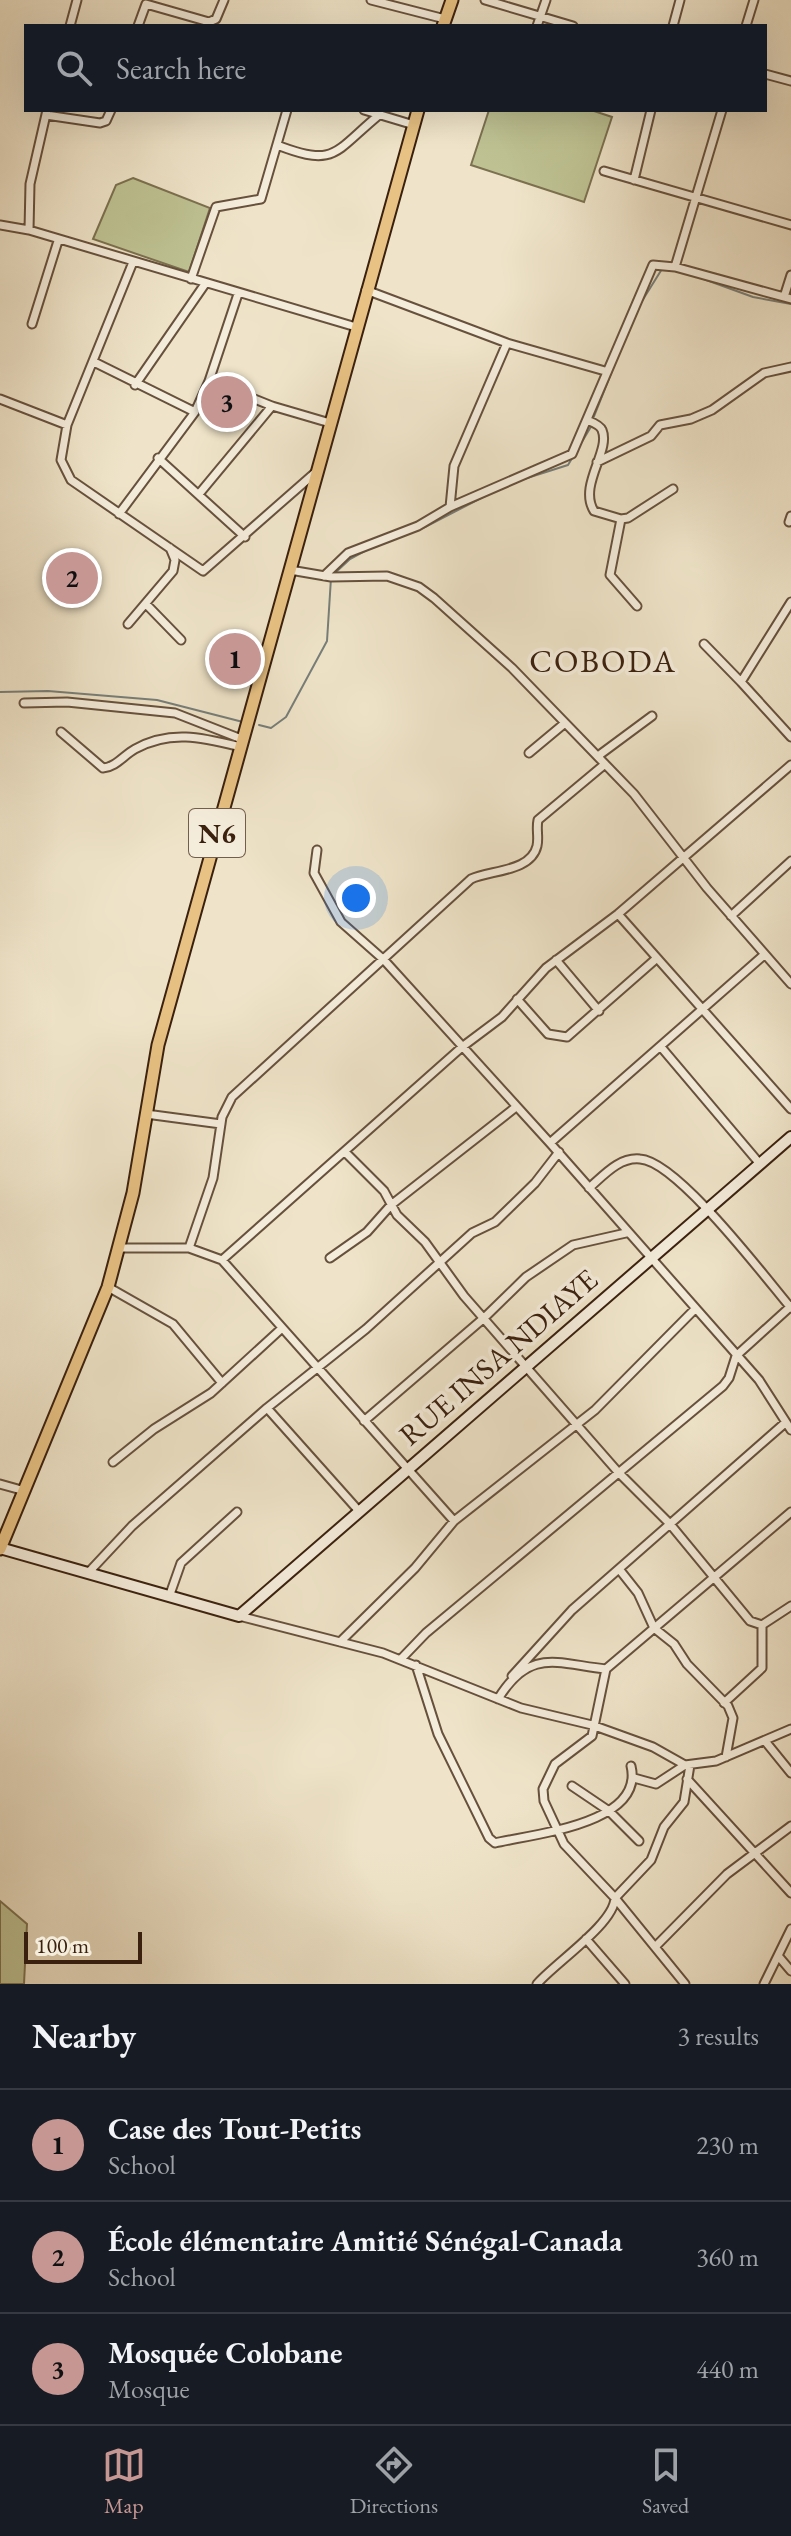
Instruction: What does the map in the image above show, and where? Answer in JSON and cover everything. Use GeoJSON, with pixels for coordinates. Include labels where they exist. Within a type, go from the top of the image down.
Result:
{"type":"FeatureCollection","features":[{"type":"Feature","properties":{"kind":"main road"},"geometry":{"type":"LineString","coordinates":[[444,22],[452,0]]}},
{"type":"Feature","properties":{"kind":"main road","name":"N6"},"geometry":{"type":"LineString","coordinates":[[0,1549],[108,1287],[119,1248],[158,1045],[417,112]]}},
{"type":"Feature","properties":{"kind":"main road","name":"RUE INSA NDIAYE"},"geometry":{"type":"LineString","coordinates":[[239,1616],[791,1137]]}},
{"type":"Feature","properties":{"kind":"main road"},"geometry":{"type":"LineString","coordinates":[[0,1549],[239,1616]]}},
{"type":"Feature","properties":{"kind":"street"},"geometry":{"type":"LineString","coordinates":[[71,24],[77,0]]}},
{"type":"Feature","properties":{"kind":"street"},"geometry":{"type":"LineString","coordinates":[[138,24],[143,6],[148,4],[206,24],[216,19],[224,0]]}},
{"type":"Feature","properties":{"kind":"street"},"geometry":{"type":"LineString","coordinates":[[371,0],[444,22]]}},
{"type":"Feature","properties":{"kind":"street"},"geometry":{"type":"LineString","coordinates":[[485,0],[566,24]]}},
{"type":"Feature","properties":{"kind":"street"},"geometry":{"type":"LineString","coordinates":[[538,24],[546,0]]}},
{"type":"Feature","properties":{"kind":"street"},"geometry":{"type":"LineString","coordinates":[[674,24],[680,0]]}},
{"type":"Feature","properties":{"kind":"street"},"geometry":{"type":"LineString","coordinates":[[747,24],[754,0]]}},
{"type":"Feature","properties":{"kind":"street"},"geometry":{"type":"LineString","coordinates":[[767,75],[791,81]]}},
{"type":"Feature","properties":{"kind":"street"},"geometry":{"type":"LineString","coordinates":[[29,230],[30,184],[46,112],[100,123],[106,121],[110,112]]}},
{"type":"Feature","properties":{"kind":"street"},"geometry":{"type":"LineString","coordinates":[[191,279],[214,209],[220,204],[261,199],[286,112]]}},
{"type":"Feature","properties":{"kind":"street"},"geometry":{"type":"LineString","coordinates":[[370,112],[414,125]]}},
{"type":"Feature","properties":{"kind":"street"},"geometry":{"type":"LineString","coordinates":[[634,180],[651,112]]}},
{"type":"Feature","properties":{"kind":"street"},"geometry":{"type":"LineString","coordinates":[[675,267],[721,112]]}},
{"type":"Feature","properties":{"kind":"street"},"geometry":{"type":"LineString","coordinates":[[277,145],[310,157],[325,157],[379,115]]}},
{"type":"Feature","properties":{"kind":"street"},"geometry":{"type":"LineString","coordinates":[[604,171],[791,225]]}},
{"type":"Feature","properties":{"kind":"street"},"geometry":{"type":"LineString","coordinates":[[0,225],[29,230],[356,327]]}},
{"type":"Feature","properties":{"kind":"street"},"geometry":{"type":"LineString","coordinates":[[32,324],[58,241]]}},
{"type":"Feature","properties":{"kind":"street"},"geometry":{"type":"LineString","coordinates":[[133,262],[67,425],[61,452],[64,470],[82,491],[168,544],[203,571],[245,537],[299,483],[317,471]]}},
{"type":"Feature","properties":{"kind":"street"},"geometry":{"type":"LineString","coordinates":[[324,576],[348,553],[418,526],[450,507],[562,461],[578,446],[605,371],[650,268],[657,263],[788,298],[791,275]]}},
{"type":"Feature","properties":{"kind":"street"},"geometry":{"type":"LineString","coordinates":[[135,385],[205,284]]}},
{"type":"Feature","properties":{"kind":"street"},"geometry":{"type":"LineString","coordinates":[[366,290],[507,343],[605,371]]}},
{"type":"Feature","properties":{"kind":"street"},"geometry":{"type":"LineString","coordinates":[[119,514],[195,412],[209,381],[238,294]]}},
{"type":"Feature","properties":{"kind":"street"},"geometry":{"type":"LineString","coordinates":[[450,507],[454,466],[507,343]]}},
{"type":"Feature","properties":{"kind":"street"},"geometry":{"type":"LineString","coordinates":[[94,362],[135,385],[195,412]]}},
{"type":"Feature","properties":{"kind":"street"},"geometry":{"type":"LineString","coordinates":[[597,462],[651,436],[660,425],[691,419],[712,410],[764,373],[791,367]]}},
{"type":"Feature","properties":{"kind":"street"},"geometry":{"type":"LineString","coordinates":[[209,381],[272,406],[330,423]]}},
{"type":"Feature","properties":{"kind":"street"},"geometry":{"type":"LineString","coordinates":[[0,399],[67,425]]}},
{"type":"Feature","properties":{"kind":"street"},"geometry":{"type":"LineString","coordinates":[[199,494],[272,406]]}},
{"type":"Feature","properties":{"kind":"street"},"geometry":{"type":"LineString","coordinates":[[587,420],[600,426],[604,435],[590,504],[594,511],[621,519],[673,489]]}},
{"type":"Feature","properties":{"kind":"street"},"geometry":{"type":"LineString","coordinates":[[158,458],[245,537]]}},
{"type":"Feature","properties":{"kind":"street"},"geometry":{"type":"LineString","coordinates":[[621,519],[610,575],[637,606]]}},
{"type":"Feature","properties":{"kind":"street"},"geometry":{"type":"LineString","coordinates":[[128,624],[173,571],[175,560],[168,544]]}},
{"type":"Feature","properties":{"kind":"street"},"geometry":{"type":"LineString","coordinates":[[290,570],[324,576],[387,576],[419,587],[467,625],[644,806],[683,859],[791,984]]}},
{"type":"Feature","properties":{"kind":"street"},"geometry":{"type":"LineString","coordinates":[[741,682],[791,602]]}},
{"type":"Feature","properties":{"kind":"street"},"geometry":{"type":"LineString","coordinates":[[146,604],[181,640]]}},
{"type":"Feature","properties":{"kind":"street"},"geometry":{"type":"LineString","coordinates":[[704,644],[791,737]]}},
{"type":"Feature","properties":{"kind":"street"},"geometry":{"type":"LineString","coordinates":[[24,703],[67,702],[175,713],[242,743]]}},
{"type":"Feature","properties":{"kind":"street"},"geometry":{"type":"LineString","coordinates":[[598,756],[652,716]]}},
{"type":"Feature","properties":{"kind":"street"},"geometry":{"type":"LineString","coordinates":[[529,753],[565,723]]}},
{"type":"Feature","properties":{"kind":"street"},"geometry":{"type":"LineString","coordinates":[[61,732],[103,768],[144,745],[172,736],[242,743]]}},
{"type":"Feature","properties":{"kind":"street"},"geometry":{"type":"LineString","coordinates":[[189,1248],[213,1178],[221,1124],[232,1097],[471,879],[500,872],[532,855],[537,846],[538,820],[605,764]]}},
{"type":"Feature","properties":{"kind":"street"},"geometry":{"type":"LineString","coordinates":[[222,1260],[462,1047],[502,1017],[556,960],[618,914],[791,765]]}},
{"type":"Feature","properties":{"kind":"street"},"geometry":{"type":"LineString","coordinates":[[317,850],[314,873],[336,916],[384,960],[559,1152],[626,1233],[759,1380],[791,1430]]}},
{"type":"Feature","properties":{"kind":"street"},"geometry":{"type":"LineString","coordinates":[[731,916],[791,861]]}},
{"type":"Feature","properties":{"kind":"street"},"geometry":{"type":"LineString","coordinates":[[618,914],[791,1109]]}},
{"type":"Feature","properties":{"kind":"street"},"geometry":{"type":"LineString","coordinates":[[550,1143],[764,955]]}},
{"type":"Feature","properties":{"kind":"street"},"geometry":{"type":"LineString","coordinates":[[517,999],[548,1034],[567,1037],[657,958]]}},
{"type":"Feature","properties":{"kind":"street"},"geometry":{"type":"LineString","coordinates":[[556,960],[599,1011]]}},
{"type":"Feature","properties":{"kind":"street"},"geometry":{"type":"LineString","coordinates":[[661,1047],[760,1164]]}},
{"type":"Feature","properties":{"kind":"street"},"geometry":{"type":"LineString","coordinates":[[330,1258],[367,1232],[391,1205],[516,1107]]}},
{"type":"Feature","properties":{"kind":"street"},"geometry":{"type":"LineString","coordinates":[[146,1114],[221,1124]]}},
{"type":"Feature","properties":{"kind":"street"},"geometry":{"type":"LineString","coordinates":[[345,1152],[384,1191],[391,1205],[425,1242],[438,1265],[618,1472],[670,1524],[750,1621],[762,1625]]}},
{"type":"Feature","properties":{"kind":"street"},"geometry":{"type":"LineString","coordinates":[[88,1573],[132,1526],[267,1408],[472,1233],[495,1222],[535,1183],[559,1152]]}},
{"type":"Feature","properties":{"kind":"street"},"geometry":{"type":"LineString","coordinates":[[401,1659],[426,1633],[723,1386],[736,1356],[791,1307],[668,1170],[642,1159],[621,1162],[589,1188]]}},
{"type":"Feature","properties":{"kind":"street"},"geometry":{"type":"LineString","coordinates":[[364,1421],[484,1318],[506,1293],[573,1245],[626,1233]]}},
{"type":"Feature","properties":{"kind":"street"},"geometry":{"type":"LineString","coordinates":[[119,1248],[189,1248],[222,1260],[454,1521]]}},
{"type":"Feature","properties":{"kind":"street"},"geometry":{"type":"LineString","coordinates":[[108,1287],[173,1324],[222,1383]]}},
{"type":"Feature","properties":{"kind":"street"},"geometry":{"type":"LineString","coordinates":[[340,1642],[415,1568],[454,1521],[578,1423],[694,1310]]}},
{"type":"Feature","properties":{"kind":"street"},"geometry":{"type":"LineString","coordinates":[[113,1462],[154,1429],[189,1410],[281,1329]]}},
{"type":"Feature","properties":{"kind":"street"},"geometry":{"type":"LineString","coordinates":[[267,1408],[358,1510]]}},
{"type":"Feature","properties":{"kind":"street"},"geometry":{"type":"LineString","coordinates":[[498,1699],[512,1676],[572,1610],[785,1423]]}},
{"type":"Feature","properties":{"kind":"street"},"geometry":{"type":"LineString","coordinates":[[0,1484],[25,1491]]}},
{"type":"Feature","properties":{"kind":"street"},"geometry":{"type":"LineString","coordinates":[[169,1597],[181,1563],[237,1512]]}},
{"type":"Feature","properties":{"kind":"street"},"geometry":{"type":"LineString","coordinates":[[685,1984],[615,1898],[564,1844],[544,1801],[543,1789],[555,1764],[592,1736],[606,1669],[791,1512]]}},
{"type":"Feature","properties":{"kind":"street"},"geometry":{"type":"LineString","coordinates":[[619,1569],[638,1593],[654,1628],[674,1644],[733,1718],[726,1757]]}},
{"type":"Feature","properties":{"kind":"street"},"geometry":{"type":"LineString","coordinates":[[762,1625],[791,1606]]}},
{"type":"Feature","properties":{"kind":"street"},"geometry":{"type":"LineString","coordinates":[[239,1616],[401,1659],[498,1699],[592,1725],[653,1747],[688,1765]]}},
{"type":"Feature","properties":{"kind":"street"},"geometry":{"type":"LineString","coordinates":[[724,1703],[762,1668],[762,1625]]}},
{"type":"Feature","properties":{"kind":"street"},"geometry":{"type":"LineString","coordinates":[[512,1676],[545,1662],[574,1662],[584,1668],[606,1669]]}},
{"type":"Feature","properties":{"kind":"street"},"geometry":{"type":"LineString","coordinates":[[416,1665],[438,1734],[489,1838],[495,1843],[557,1830],[609,1811],[630,1793],[634,1778],[631,1766]]}},
{"type":"Feature","properties":{"kind":"street"},"geometry":{"type":"LineString","coordinates":[[634,1778],[656,1784],[688,1765],[726,1757],[791,1729]]}},
{"type":"Feature","properties":{"kind":"street"},"geometry":{"type":"LineString","coordinates":[[765,1741],[791,1773]]}},
{"type":"Feature","properties":{"kind":"street"},"geometry":{"type":"LineString","coordinates":[[537,1984],[610,1913],[615,1898],[651,1860],[664,1827],[684,1802],[688,1765]]}},
{"type":"Feature","properties":{"kind":"street"},"geometry":{"type":"LineString","coordinates":[[687,1779],[791,1893]]}},
{"type":"Feature","properties":{"kind":"street"},"geometry":{"type":"LineString","coordinates":[[572,1786],[609,1811],[639,1841]]}},
{"type":"Feature","properties":{"kind":"street"},"geometry":{"type":"LineString","coordinates":[[656,1946],[727,1874],[791,1826]]}},
{"type":"Feature","properties":{"kind":"street"},"geometry":{"type":"LineString","coordinates":[[764,1984],[780,1958],[791,1929]]}},
{"type":"Feature","properties":{"kind":"street"},"geometry":{"type":"LineString","coordinates":[[586,1939],[625,1984]]}},
{"type":"Feature","properties":{"kind":"street"},"geometry":{"type":"LineString","coordinates":[[780,1958],[791,1971]]}},
{"type":"Feature","properties":{"kind":"green space"},"geometry":{"type":"Polygon","coordinates":[[[488,112],[597,112],[612,117],[584,202],[471,165],[488,112]]]}},
{"type":"Feature","properties":{"kind":"green space"},"geometry":{"type":"Polygon","coordinates":[[[133,178],[210,208],[189,272],[93,239],[116,185],[133,178]]]}},
{"type":"Feature","properties":{"kind":"green space"},"geometry":{"type":"Polygon","coordinates":[[[0,1901],[27,1924],[24,1984],[0,1984],[0,1901]]]}},
{"type":"Feature","properties":{"kind":"waterway"},"geometry":{"type":"LineString","coordinates":[[642,301],[662,269]]}},
{"type":"Feature","properties":{"kind":"waterway"},"geometry":{"type":"LineString","coordinates":[[698,277],[753,297],[791,304]]}},
{"type":"Feature","properties":{"kind":"waterway"},"geometry":{"type":"LineString","coordinates":[[593,419],[620,351]]}},
{"type":"Feature","properties":{"kind":"waterway"},"geometry":{"type":"LineString","coordinates":[[524,479],[568,465],[592,425]]}},
{"type":"Feature","properties":{"kind":"waterway"},"geometry":{"type":"LineString","coordinates":[[382,544],[425,527],[489,494]]}},
{"type":"Feature","properties":{"kind":"waterway"},"geometry":{"type":"LineString","coordinates":[[335,573],[350,559],[372,547]]}},
{"type":"Feature","properties":{"kind":"waterway"},"geometry":{"type":"LineString","coordinates":[[259,725],[271,728],[286,717],[327,641],[331,578]]}},
{"type":"Feature","properties":{"kind":"waterway"},"geometry":{"type":"LineString","coordinates":[[0,692],[48,691],[157,700],[243,722]]}},
{"type":"Feature","properties":{"kind":"place","name":"Mosquée Colobane"},"geometry":{"type":"Point","coordinates":[227,402]}},
{"type":"Feature","properties":{"kind":"place","name":"École élémentaire Amitié Sénégal-Canada"},"geometry":{"type":"Point","coordinates":[72,578]}},
{"type":"Feature","properties":{"kind":"place","name":"Case des Tout-Petits"},"geometry":{"type":"Point","coordinates":[235,659]}},
{"type":"Feature","properties":{"kind":"district","name":"COBODA"},"geometry":{"type":"Point","coordinates":[603,661]}}]}
